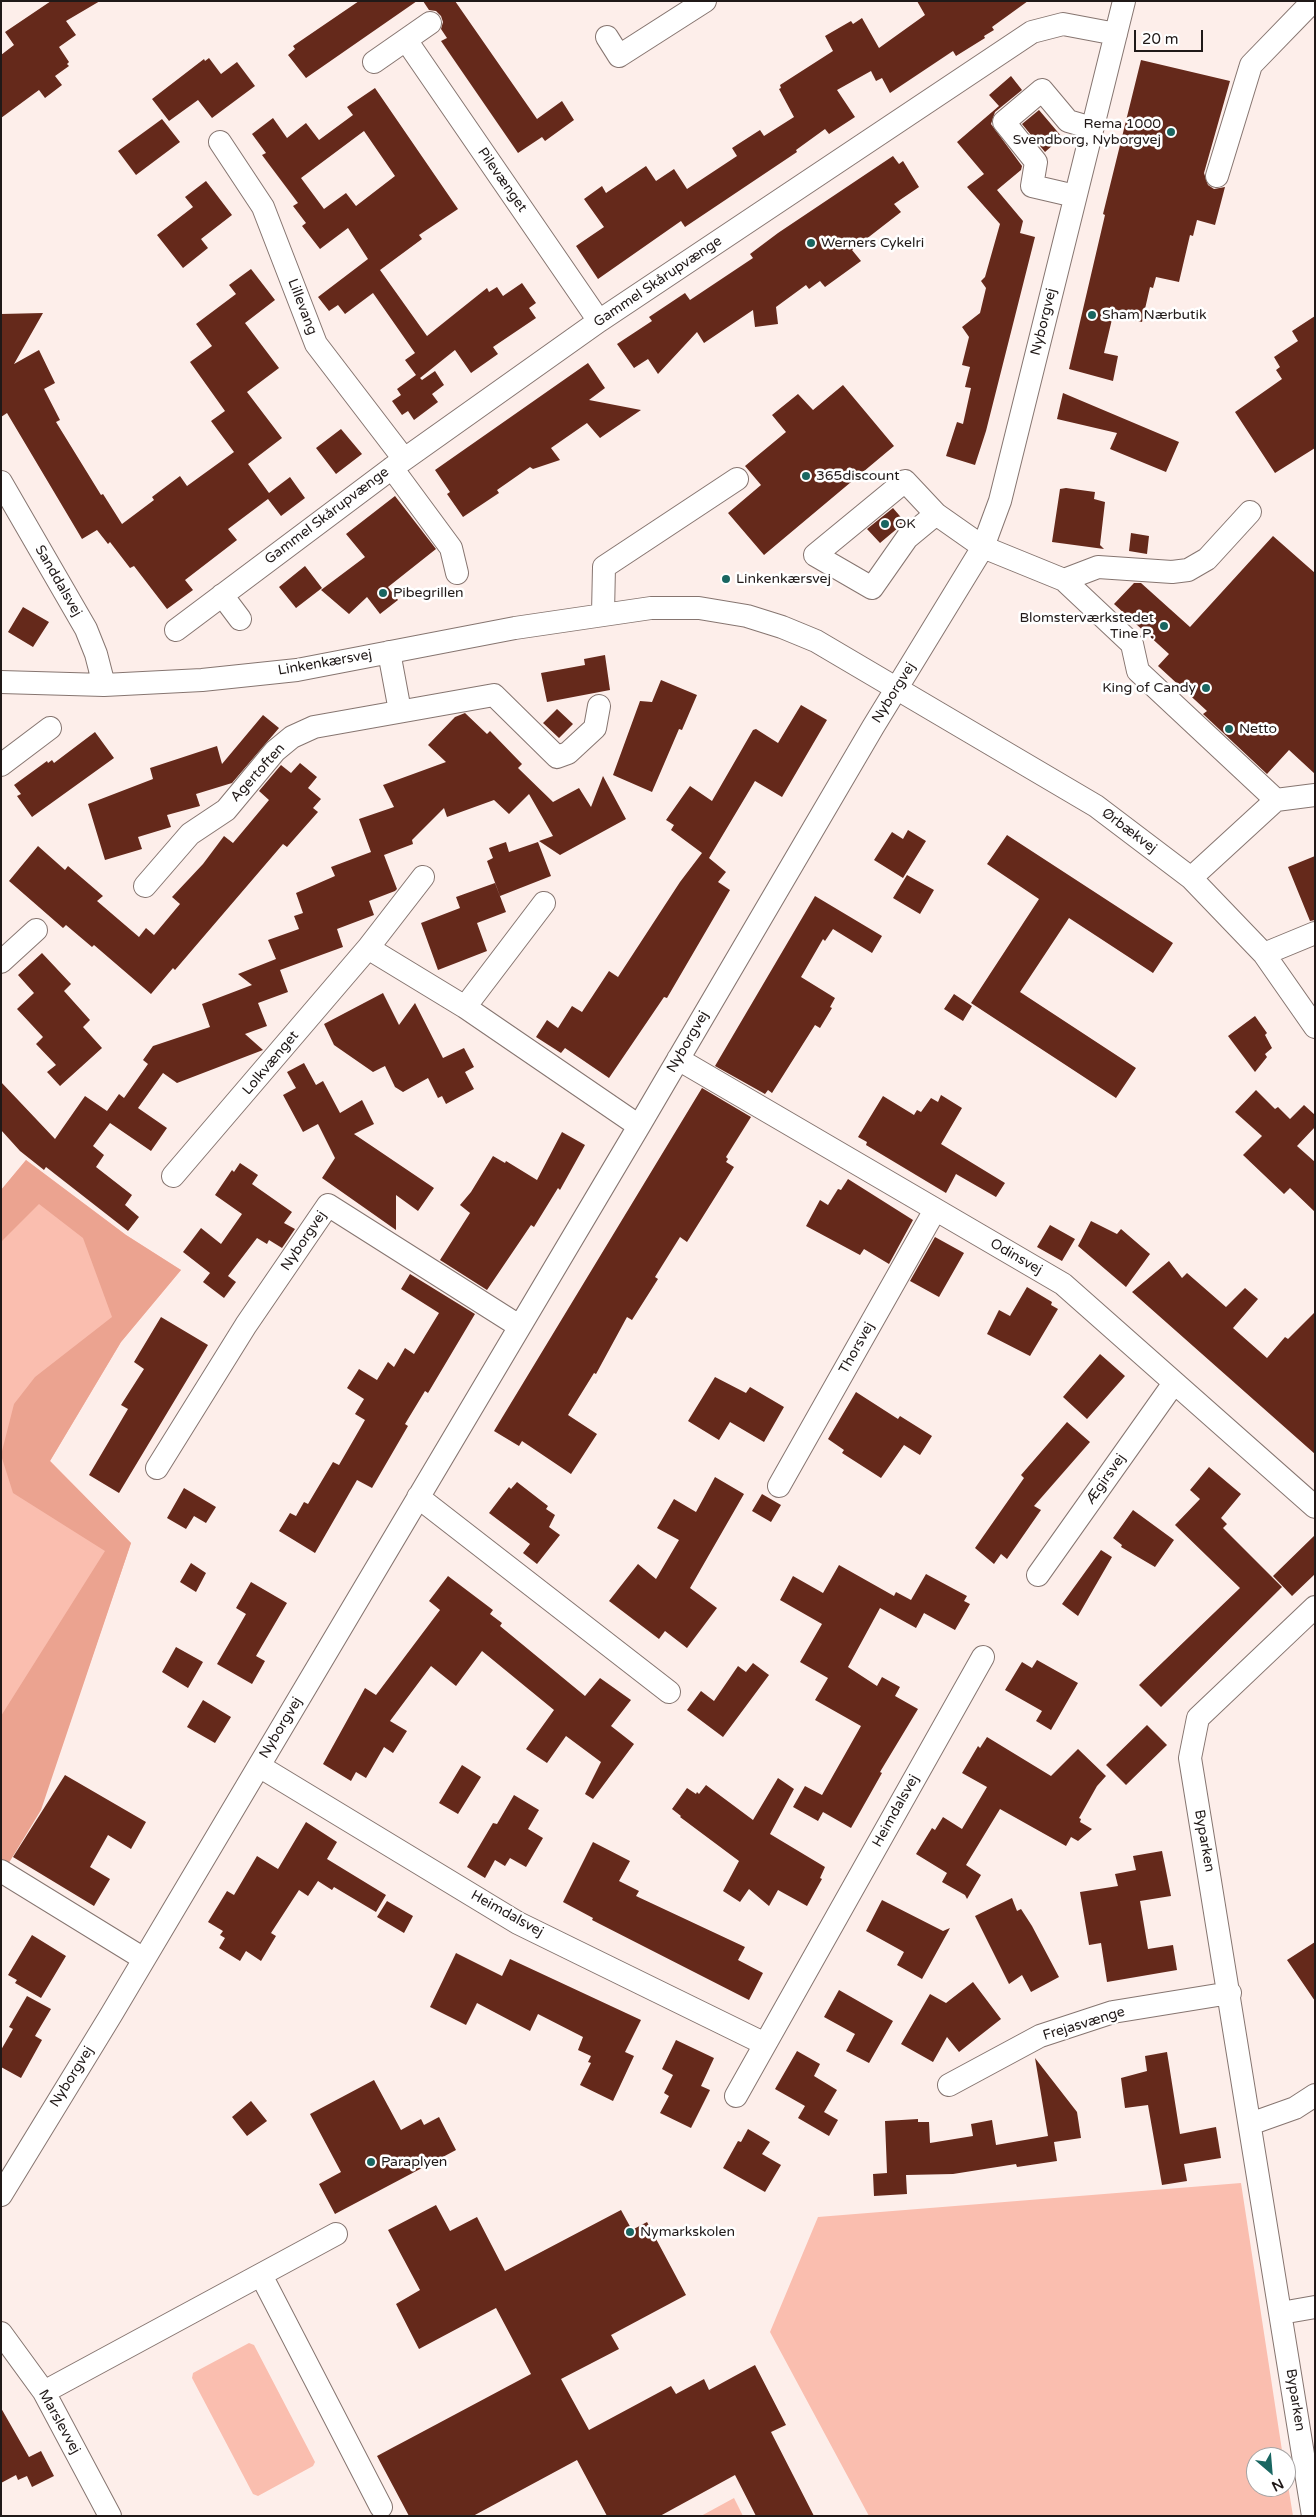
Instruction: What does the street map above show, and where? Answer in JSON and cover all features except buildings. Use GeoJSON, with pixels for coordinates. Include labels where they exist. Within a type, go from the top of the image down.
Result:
{"type":"FeatureCollection","features":[{"type":"Feature","properties":{"kind":"street"},"geometry":{"type":"LineString","coordinates":[[607,37],[619,56],[705,1]]}},
{"type":"Feature","properties":{"kind":"street","name":"Nyborgvej"},"geometry":{"type":"LineString","coordinates":[[1,2195],[144,1959],[639,1126],[872,728],[897,691],[983,547],[1000,501],[1124,1]]}},
{"type":"Feature","properties":{"kind":"street"},"geometry":{"type":"LineString","coordinates":[[1218,176],[1251,65],[1313,1]]}},
{"type":"Feature","properties":{"kind":"street"},"geometry":{"type":"LineString","coordinates":[[374,62],[430,23]]}},
{"type":"Feature","properties":{"kind":"street","name":"Gammel Skårupvænge"},"geometry":{"type":"LineString","coordinates":[[176,630],[398,464],[599,321],[1032,32],[1063,24],[1116,34]]}},
{"type":"Feature","properties":{"kind":"street","name":"Pilevænget"},"geometry":{"type":"LineString","coordinates":[[406,40],[599,321]]}},
{"type":"Feature","properties":{"kind":"street"},"geometry":{"type":"LineString","coordinates":[[1075,196],[1032,186],[1036,162],[1004,122],[1042,90],[1068,121],[1092,128]]}},
{"type":"Feature","properties":{"kind":"street","name":"Lillevang"},"geometry":{"type":"LineString","coordinates":[[220,142],[263,207],[316,344],[398,464],[451,548],[457,573]]}},
{"type":"Feature","properties":{"kind":"street"},"geometry":{"type":"LineString","coordinates":[[603,613],[604,567],[737,479]]}},
{"type":"Feature","properties":{"kind":"street"},"geometry":{"type":"LineString","coordinates":[[936,514],[907,538],[872,588],[815,555],[905,481],[936,514],[983,547],[1064,580],[1132,644],[1138,671],[1276,800]]}},
{"type":"Feature","properties":{"kind":"street","name":"Sanddalsvej"},"geometry":{"type":"LineString","coordinates":[[1,482],[86,629],[96,654],[104,685]]}},
{"type":"Feature","properties":{"kind":"street"},"geometry":{"type":"LineString","coordinates":[[1064,580],[1098,567],[1172,572],[1188,570],[1207,559],[1250,512]]}},
{"type":"Feature","properties":{"kind":"street"},"geometry":{"type":"LineString","coordinates":[[222,595],[240,619]]}},
{"type":"Feature","properties":{"kind":"street","name":"Linkenkærsvej"},"geometry":{"type":"LineString","coordinates":[[1,682],[104,685],[202,680],[288,671],[603,613],[651,608],[699,608],[747,616],[782,627],[816,641],[897,691]]}},
{"type":"Feature","properties":{"kind":"street"},"geometry":{"type":"LineString","coordinates":[[388,652],[400,711]]}},
{"type":"Feature","properties":{"kind":"street","name":"Ørbækvej"},"geometry":{"type":"LineString","coordinates":[[897,691],[1096,806],[1191,878],[1264,954],[1315,1027]]}},
{"type":"Feature","properties":{"kind":"street","name":"Agertoften"},"geometry":{"type":"LineString","coordinates":[[145,886],[190,834],[226,810],[275,751],[292,737],[314,727],[494,694],[557,757],[568,753],[595,728],[599,706]]}},
{"type":"Feature","properties":{"kind":"street"},"geometry":{"type":"LineString","coordinates":[[1,765],[50,728]]}},
{"type":"Feature","properties":{"kind":"street"},"geometry":{"type":"LineString","coordinates":[[1191,878],[1276,800],[1315,795]]}},
{"type":"Feature","properties":{"kind":"street","name":"Lolkvænget"},"geometry":{"type":"LineString","coordinates":[[173,1176],[368,948],[423,877]]}},
{"type":"Feature","properties":{"kind":"street"},"geometry":{"type":"LineString","coordinates":[[464,1007],[544,903]]}},
{"type":"Feature","properties":{"kind":"street"},"geometry":{"type":"LineString","coordinates":[[1,962],[36,930]]}},
{"type":"Feature","properties":{"kind":"street"},"geometry":{"type":"LineString","coordinates":[[1264,954],[1315,933]]}},
{"type":"Feature","properties":{"kind":"street"},"geometry":{"type":"LineString","coordinates":[[368,948],[464,1007],[639,1126]]}},
{"type":"Feature","properties":{"kind":"street","name":"Odinsvej"},"geometry":{"type":"LineString","coordinates":[[678,1059],[1063,1284],[1315,1507]]}},
{"type":"Feature","properties":{"kind":"street","name":"Nyborgvej"},"geometry":{"type":"LineString","coordinates":[[157,1468],[246,1325],[328,1205],[519,1326]]}},
{"type":"Feature","properties":{"kind":"street","name":"Thorsvej"},"geometry":{"type":"LineString","coordinates":[[779,1486],[935,1210]]}},
{"type":"Feature","properties":{"kind":"street","name":"Ægirsvej"},"geometry":{"type":"LineString","coordinates":[[1038,1575],[1174,1383]]}},
{"type":"Feature","properties":{"kind":"street"},"geometry":{"type":"LineString","coordinates":[[418,1497],[669,1692]]}},
{"type":"Feature","properties":{"kind":"street","name":"Byparken"},"geometry":{"type":"LineString","coordinates":[[1314,2516],[1230,1992],[1190,1758],[1198,1718],[1315,1607]]}},
{"type":"Feature","properties":{"kind":"street","name":"Heimdalsvej"},"geometry":{"type":"LineString","coordinates":[[736,2096],[983,1657]]}},
{"type":"Feature","properties":{"kind":"street","name":"Heimdalsvej"},"geometry":{"type":"LineString","coordinates":[[259,1766],[518,1922],[765,2044]]}},
{"type":"Feature","properties":{"kind":"street"},"geometry":{"type":"LineString","coordinates":[[1,1871],[144,1959]]}},
{"type":"Feature","properties":{"kind":"street","name":"Frejasvænge"},"geometry":{"type":"LineString","coordinates":[[949,2085],[1040,2036],[1113,2012],[1230,1992]]}},
{"type":"Feature","properties":{"kind":"street"},"geometry":{"type":"LineString","coordinates":[[1250,2124],[1295,2108],[1315,2095]]}},
{"type":"Feature","properties":{"kind":"street"},"geometry":{"type":"LineString","coordinates":[[44,2392],[336,2234]]}},
{"type":"Feature","properties":{"kind":"street"},"geometry":{"type":"LineString","coordinates":[[261,2275],[381,2507]]}},
{"type":"Feature","properties":{"kind":"street"},"geometry":{"type":"LineString","coordinates":[[1281,2313],[1315,2307]]}},
{"type":"Feature","properties":{"kind":"street","name":"Marslevvej"},"geometry":{"type":"LineString","coordinates":[[1,2333],[44,2392],[110,2516]]}},
{"type":"Feature","properties":{"kind":"shaded area"},"geometry":{"type":"Polygon","coordinates":[[[26,1160],[126,1235],[181,1270],[121,1342],[50,1461],[131,1543],[40,1810],[1,1862],[1,1190],[26,1160]]]}},
{"type":"Feature","properties":{"kind":"shaded area"},"geometry":{"type":"Polygon","coordinates":[[[26,1160],[126,1235],[181,1270],[121,1342],[50,1461],[131,1543],[41,1810],[7,1866],[1,1862],[1,1716],[105,1551],[13,1493],[1,1455],[14,1404],[35,1377],[112,1317],[83,1238],[39,1204],[1,1242],[1,1190],[26,1160]]]}},
{"type":"Feature","properties":{"kind":"shaded area"},"geometry":{"type":"Polygon","coordinates":[[[1241,2183],[1281,2447],[1246,2447],[1246,2497],[1290,2497],[1293,2516],[869,2516],[770,2332],[818,2217],[1241,2183]]]}},
{"type":"Feature","properties":{"kind":"shaded area"},"geometry":{"type":"Polygon","coordinates":[[[249,2343],[254,2345],[315,2462],[313,2466],[258,2496],[253,2494],[192,2378],[193,2373],[249,2343]]]}},
{"type":"Feature","properties":{"kind":"shaded area"},"geometry":{"type":"Polygon","coordinates":[[[734,2498],[743,2516],[701,2516],[734,2498]]]}},
{"type":"Feature","properties":{"kind":"place","name":"Rema 1000 Svendborg, Nyborgvej"},"geometry":{"type":"Point","coordinates":[1171,132]}},
{"type":"Feature","properties":{"kind":"place","name":"Werners Cykelri"},"geometry":{"type":"Point","coordinates":[811,243]}},
{"type":"Feature","properties":{"kind":"place","name":"Sham Nærbutik"},"geometry":{"type":"Point","coordinates":[1092,315]}},
{"type":"Feature","properties":{"kind":"place","name":"365discount"},"geometry":{"type":"Point","coordinates":[806,476]}},
{"type":"Feature","properties":{"kind":"place","name":"OK"},"geometry":{"type":"Point","coordinates":[885,524]}},
{"type":"Feature","properties":{"kind":"place","name":"Linkenkærsvej"},"geometry":{"type":"Point","coordinates":[726,579]}},
{"type":"Feature","properties":{"kind":"place","name":"Pibegrillen"},"geometry":{"type":"Point","coordinates":[383,593]}},
{"type":"Feature","properties":{"kind":"place","name":"Blomsterværkstedet Tine P."},"geometry":{"type":"Point","coordinates":[1164,626]}},
{"type":"Feature","properties":{"kind":"place","name":"King of Candy"},"geometry":{"type":"Point","coordinates":[1206,688]}},
{"type":"Feature","properties":{"kind":"place","name":"Netto"},"geometry":{"type":"Point","coordinates":[1229,729]}},
{"type":"Feature","properties":{"kind":"place","name":"Paraplyen"},"geometry":{"type":"Point","coordinates":[371,2162]}},
{"type":"Feature","properties":{"kind":"place","name":"Nymarkskolen"},"geometry":{"type":"Point","coordinates":[630,2232]}}]}
